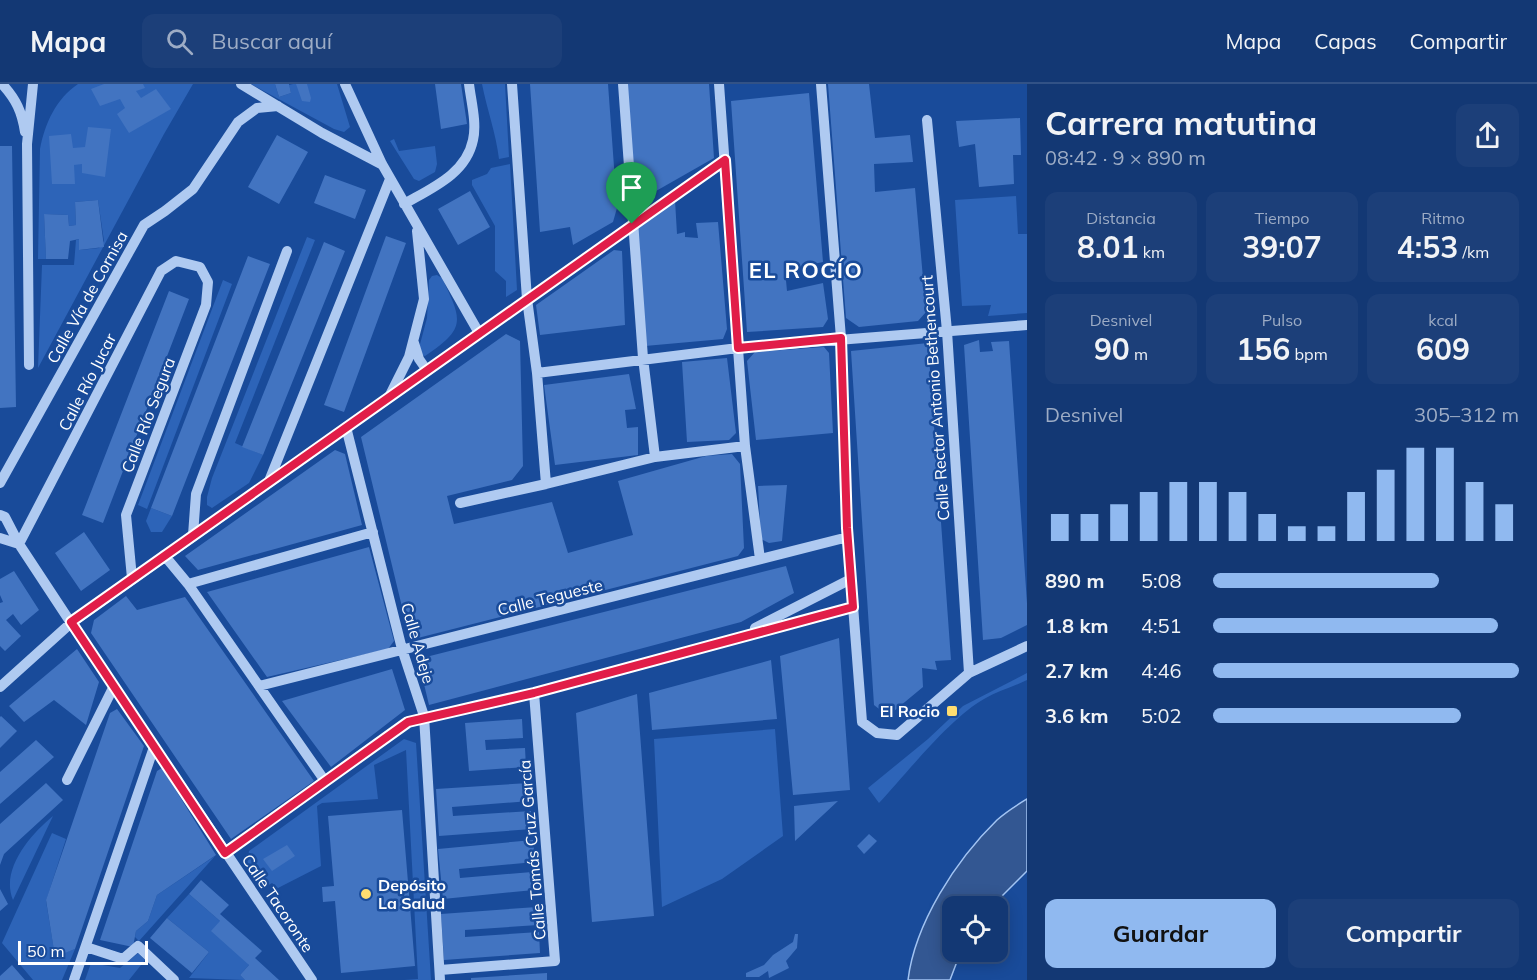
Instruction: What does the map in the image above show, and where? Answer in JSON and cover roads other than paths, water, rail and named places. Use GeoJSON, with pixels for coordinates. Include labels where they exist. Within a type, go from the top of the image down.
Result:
{"type":"FeatureCollection","features":[{"type":"Feature","properties":{"kind":"street"},"geometry":{"type":"LineString","coordinates":[[2,84],[13,96],[22,114],[27,144]]}},
{"type":"Feature","properties":{"kind":"street"},"geometry":{"type":"LineString","coordinates":[[28,365],[27,144],[33,84]]}},
{"type":"Feature","properties":{"kind":"street"},"geometry":{"type":"LineString","coordinates":[[240,84],[382,164]]}},
{"type":"Feature","properties":{"kind":"street"},"geometry":{"type":"LineString","coordinates":[[345,84],[382,164],[479,333]]}},
{"type":"Feature","properties":{"kind":"street"},"geometry":{"type":"LineString","coordinates":[[404,204],[452,176],[467,156],[474,138],[469,84]]}},
{"type":"Feature","properties":{"kind":"street"},"geometry":{"type":"LineString","coordinates":[[512,84],[527,298],[537,373],[546,484]]}},
{"type":"Feature","properties":{"kind":"street"},"geometry":{"type":"LineString","coordinates":[[623,84],[643,358],[655,457]]}},
{"type":"Feature","properties":{"kind":"street"},"geometry":{"type":"LineString","coordinates":[[719,84],[745,446],[760,559]]}},
{"type":"Feature","properties":{"kind":"street"},"geometry":{"type":"LineString","coordinates":[[820,84],[841,338],[848,537],[862,722],[877,733],[897,735],[969,674],[1027,646]]}},
{"type":"Feature","properties":{"kind":"street","name":"Calle Vía de Cornisa"},"geometry":{"type":"LineString","coordinates":[[0,483],[144,225],[193,189],[238,122],[257,108],[278,106]]}},
{"type":"Feature","properties":{"kind":"street","name":"Calle Rector Antonio Bethencourt"},"geometry":{"type":"LineString","coordinates":[[927,120],[947,331],[969,674]]}},
{"type":"Feature","properties":{"kind":"street"},"geometry":{"type":"LineString","coordinates":[[0,687],[71,622],[426,369],[725,160]]}},
{"type":"Feature","properties":{"kind":"street"},"geometry":{"type":"LineString","coordinates":[[269,481],[390,178]]}},
{"type":"Feature","properties":{"kind":"street"},"geometry":{"type":"LineString","coordinates":[[388,398],[414,343],[424,299],[416,225]]}},
{"type":"Feature","properties":{"kind":"street"},"geometry":{"type":"LineString","coordinates":[[193,535],[196,494],[288,251]]}},
{"type":"Feature","properties":{"kind":"street","name":"Calle Río Jucar"},"geometry":{"type":"LineString","coordinates":[[20,544],[161,271],[176,261],[200,267]]}},
{"type":"Feature","properties":{"kind":"street","name":"Calle Río Segura"},"geometry":{"type":"LineString","coordinates":[[132,578],[126,515],[206,305],[208,282],[200,267]]}},
{"type":"Feature","properties":{"kind":"street"},"geometry":{"type":"LineString","coordinates":[[423,275],[432,268],[441,268]]}},
{"type":"Feature","properties":{"kind":"street"},"geometry":{"type":"LineString","coordinates":[[537,373],[643,358],[738,348],[1027,325]]}},
{"type":"Feature","properties":{"kind":"street"},"geometry":{"type":"LineString","coordinates":[[414,343],[419,359],[426,369]]}},
{"type":"Feature","properties":{"kind":"street","name":"Calle Adeje"},"geometry":{"type":"LineString","coordinates":[[346,427],[402,649],[424,716],[440,975]]}},
{"type":"Feature","properties":{"kind":"street"},"geometry":{"type":"LineString","coordinates":[[460,503],[655,457],[745,446]]}},
{"type":"Feature","properties":{"kind":"street","name":"Calle Tacoronte"},"geometry":{"type":"LineString","coordinates":[[0,514],[5,517],[71,622],[312,980]]}},
{"type":"Feature","properties":{"kind":"street"},"geometry":{"type":"LineString","coordinates":[[188,584],[373,532]]}},
{"type":"Feature","properties":{"kind":"street","name":"Calle Tegueste"},"geometry":{"type":"LineString","coordinates":[[259,686],[848,537]]}},
{"type":"Feature","properties":{"kind":"street"},"geometry":{"type":"LineString","coordinates":[[0,538],[20,544]]}},
{"type":"Feature","properties":{"kind":"street"},"geometry":{"type":"LineString","coordinates":[[165,555],[188,584],[325,782]]}},
{"type":"Feature","properties":{"kind":"street"},"geometry":{"type":"LineString","coordinates":[[736,638],[851,579]]}},
{"type":"Feature","properties":{"kind":"street"},"geometry":{"type":"LineString","coordinates":[[225,853],[408,722],[424,716],[534,693],[853,607]]}},
{"type":"Feature","properties":{"kind":"street"},"geometry":{"type":"LineString","coordinates":[[67,780],[114,686]]}},
{"type":"Feature","properties":{"kind":"street","name":"Calle Tomás Cruz García"},"geometry":{"type":"LineString","coordinates":[[440,975],[555,961],[534,693]]}},
{"type":"Feature","properties":{"kind":"street"},"geometry":{"type":"LineString","coordinates":[[74,980],[154,747]]}},
{"type":"Feature","properties":{"kind":"street"},"geometry":{"type":"LineString","coordinates":[[86,947],[123,959],[138,946],[174,980]]}},
{"type":"Feature","properties":{"kind":"place","name":"El Rocio"},"geometry":{"type":"Point","coordinates":[952,711]}},
{"type":"Feature","properties":{"kind":"place","name":"Depósito La Salud"},"geometry":{"type":"Point","coordinates":[366,894]}},
{"type":"Feature","properties":{"kind":"district","name":"EL ROCÍO"},"geometry":{"type":"Point","coordinates":[806,270]}}]}
